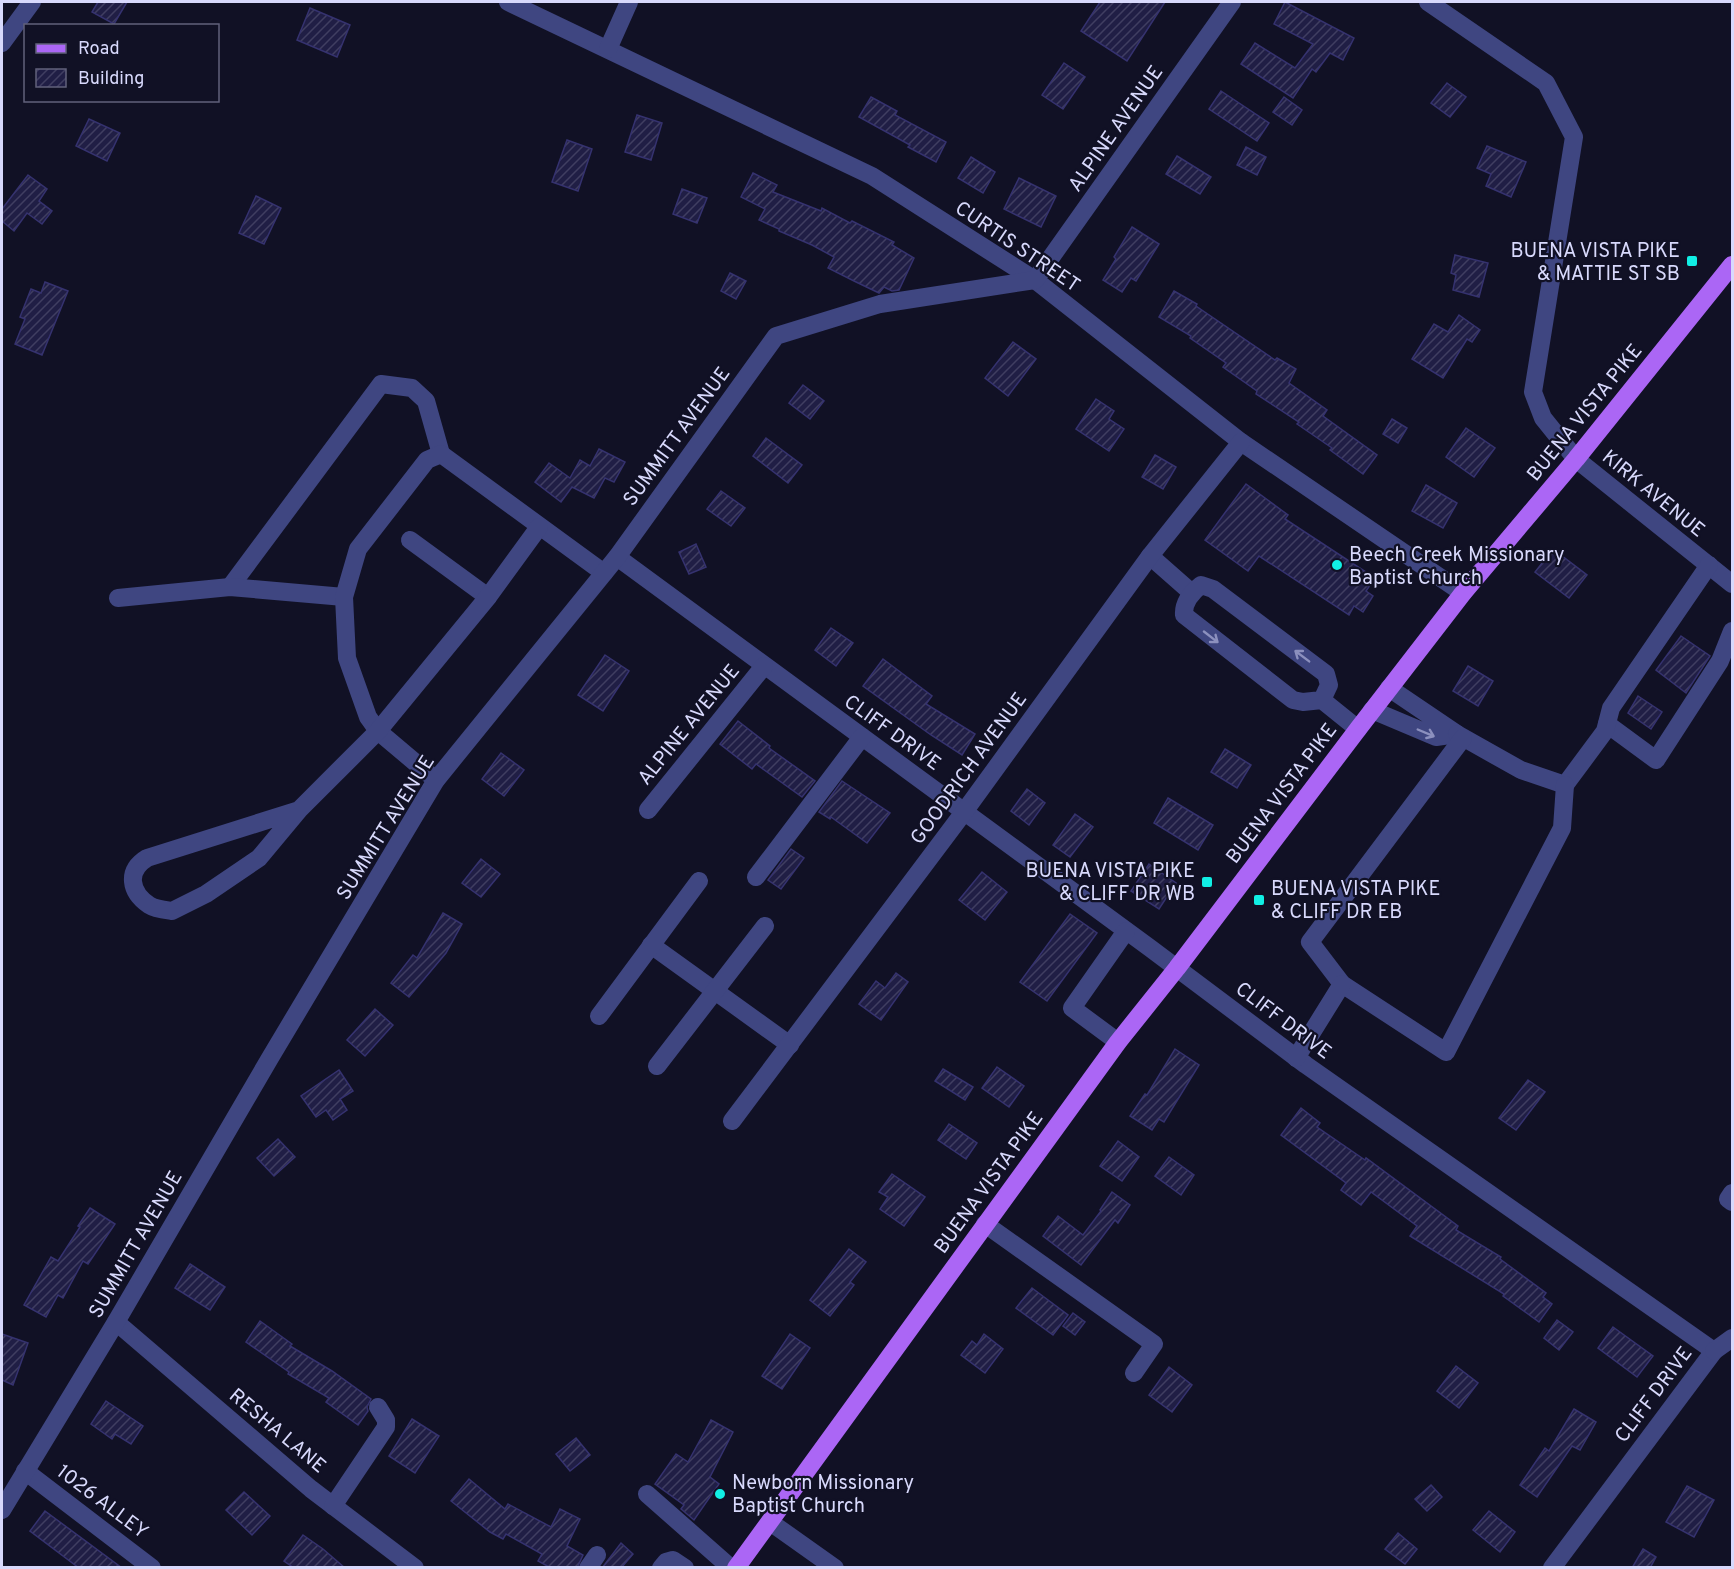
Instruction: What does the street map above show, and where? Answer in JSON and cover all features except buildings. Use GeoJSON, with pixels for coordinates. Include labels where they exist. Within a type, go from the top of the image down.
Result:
{"type":"FeatureCollection","features":[{"type":"Feature","properties":{"kind":"main road","name":"BUENA VISTA PIKE"},"geometry":{"type":"LineString","coordinates":[[736,1568],[1118,1042],[1463,593],[1576,459],[1732,265]]}},
{"type":"Feature","properties":{"kind":"street"},"geometry":{"type":"LineString","coordinates":[[2,43],[32,2]]}},
{"type":"Feature","properties":{"kind":"street","name":"CURTIS STREET"},"geometry":{"type":"LineString","coordinates":[[508,2],[872,176],[1035,280],[1240,442],[1463,593]]}},
{"type":"Feature","properties":{"kind":"street"},"geometry":{"type":"LineString","coordinates":[[608,49],[629,2]]}},
{"type":"Feature","properties":{"kind":"street","name":"ALPINE AVENUE"},"geometry":{"type":"LineString","coordinates":[[1035,280],[1232,2]]}},
{"type":"Feature","properties":{"kind":"street","name":"KIRK AVENUE"},"geometry":{"type":"LineString","coordinates":[[1428,2],[1546,83],[1574,137],[1533,392],[1543,417],[1576,459],[1732,584]]}},
{"type":"Feature","properties":{"kind":"street","name":"SUMMITT AVENUE"},"geometry":{"type":"LineString","coordinates":[[2,1510],[116,1322],[436,780],[617,557],[776,336],[880,304],[1035,280]]}},
{"type":"Feature","properties":{"kind":"street"},"geometry":{"type":"LineString","coordinates":[[230,587],[381,384],[412,388],[426,401],[441,454],[604,573]]}},
{"type":"Feature","properties":{"kind":"street","name":"GOODRICH AVENUE"},"geometry":{"type":"LineString","coordinates":[[732,1121],[964,812],[1150,556],[1240,442]]}},
{"type":"Feature","properties":{"kind":"street"},"geometry":{"type":"LineString","coordinates":[[436,780],[378,731],[368,717],[347,658],[344,597],[358,549],[427,460],[441,454]]}},
{"type":"Feature","properties":{"kind":"street"},"geometry":{"type":"LineString","coordinates":[[299,810],[147,858],[139,863],[132,879],[134,890],[150,906],[172,911],[206,894],[259,858],[299,810],[378,731],[488,597],[540,527]]}},
{"type":"Feature","properties":{"kind":"street"},"geometry":{"type":"LineString","coordinates":[[410,540],[488,597]]}},
{"type":"Feature","properties":{"kind":"street"},"geometry":{"type":"LineString","coordinates":[[1150,556],[1192,593]]}},
{"type":"Feature","properties":{"kind":"street","name":"CLIFF DRIVE"},"geometry":{"type":"LineString","coordinates":[[617,557],[1296,1058],[1714,1351],[1552,1568]]}},
{"type":"Feature","properties":{"kind":"street"},"geometry":{"type":"LineString","coordinates":[[1460,736],[1310,942],[1342,984],[1446,1052],[1562,828],[1565,785],[1605,731],[1611,708],[1709,565]]}},
{"type":"Feature","properties":{"kind":"street"},"geometry":{"type":"LineString","coordinates":[[1322,700],[1329,686],[1326,674],[1213,589],[1201,585],[1192,593],[1183,607],[1184,615],[1293,700],[1303,702],[1322,700],[1358,729]]}},
{"type":"Feature","properties":{"kind":"street"},"geometry":{"type":"LineString","coordinates":[[118,598],[230,587],[344,597]]}},
{"type":"Feature","properties":{"kind":"street"},"geometry":{"type":"LineString","coordinates":[[1607,724],[1656,760],[1720,661],[1732,631]]}},
{"type":"Feature","properties":{"kind":"street","name":"ALPINE AVENUE"},"geometry":{"type":"LineString","coordinates":[[648,810],[764,666]]}},
{"type":"Feature","properties":{"kind":"street"},"geometry":{"type":"LineString","coordinates":[[1389,688],[1460,736],[1521,770],[1565,785]]}},
{"type":"Feature","properties":{"kind":"street"},"geometry":{"type":"LineString","coordinates":[[1372,710],[1437,737],[1460,736]]}},
{"type":"Feature","properties":{"kind":"street"},"geometry":{"type":"LineString","coordinates":[[756,877],[862,737]]}},
{"type":"Feature","properties":{"kind":"street"},"geometry":{"type":"LineString","coordinates":[[599,1016],[699,881]]}},
{"type":"Feature","properties":{"kind":"street"},"geometry":{"type":"LineString","coordinates":[[657,1066],[765,926]]}},
{"type":"Feature","properties":{"kind":"street"},"geometry":{"type":"LineString","coordinates":[[1118,1042],[1072,1008],[1126,931]]}},
{"type":"Feature","properties":{"kind":"street"},"geometry":{"type":"LineString","coordinates":[[651,945],[790,1045]]}},
{"type":"Feature","properties":{"kind":"street"},"geometry":{"type":"LineString","coordinates":[[1296,1058],[1342,984]]}},
{"type":"Feature","properties":{"kind":"street"},"geometry":{"type":"LineString","coordinates":[[1732,1193],[1728,1199],[1732,1202]]}},
{"type":"Feature","properties":{"kind":"street"},"geometry":{"type":"LineString","coordinates":[[985,1224],[1154,1344],[1134,1373]]}},
{"type":"Feature","properties":{"kind":"street","name":"RESHA LANE"},"geometry":{"type":"LineString","coordinates":[[116,1322],[333,1506],[415,1568]]}},
{"type":"Feature","properties":{"kind":"street"},"geometry":{"type":"LineString","coordinates":[[1714,1351],[1732,1338]]}},
{"type":"Feature","properties":{"kind":"street"},"geometry":{"type":"LineString","coordinates":[[333,1506],[386,1427],[386,1420],[378,1407]]}},
{"type":"Feature","properties":{"kind":"street","name":"1026 ALLEY"},"geometry":{"type":"LineString","coordinates":[[25,1471],[152,1568]]}},
{"type":"Feature","properties":{"kind":"street"},"geometry":{"type":"LineString","coordinates":[[647,1494],[731,1568]]}},
{"type":"Feature","properties":{"kind":"street"},"geometry":{"type":"LineString","coordinates":[[770,1522],[835,1568]]}},
{"type":"Feature","properties":{"kind":"street"},"geometry":{"type":"LineString","coordinates":[[662,1568],[666,1562],[673,1560],[685,1568]]}},
{"type":"Feature","properties":{"kind":"place","name":"BUENA VISTA PIKE & MATTIE ST SB"},"geometry":{"type":"Point","coordinates":[1692,261]}},
{"type":"Feature","properties":{"kind":"place","name":"Beech Creek Missionary Baptist Church"},"geometry":{"type":"Point","coordinates":[1337,565]}},
{"type":"Feature","properties":{"kind":"place","name":"BUENA VISTA PIKE & CLIFF DR WB"},"geometry":{"type":"Point","coordinates":[1207,882]}},
{"type":"Feature","properties":{"kind":"place","name":"BUENA VISTA PIKE & CLIFF DR EB"},"geometry":{"type":"Point","coordinates":[1259,900]}},
{"type":"Feature","properties":{"kind":"place","name":"Newborn Missionary Baptist Church"},"geometry":{"type":"Point","coordinates":[720,1494]}}]}
